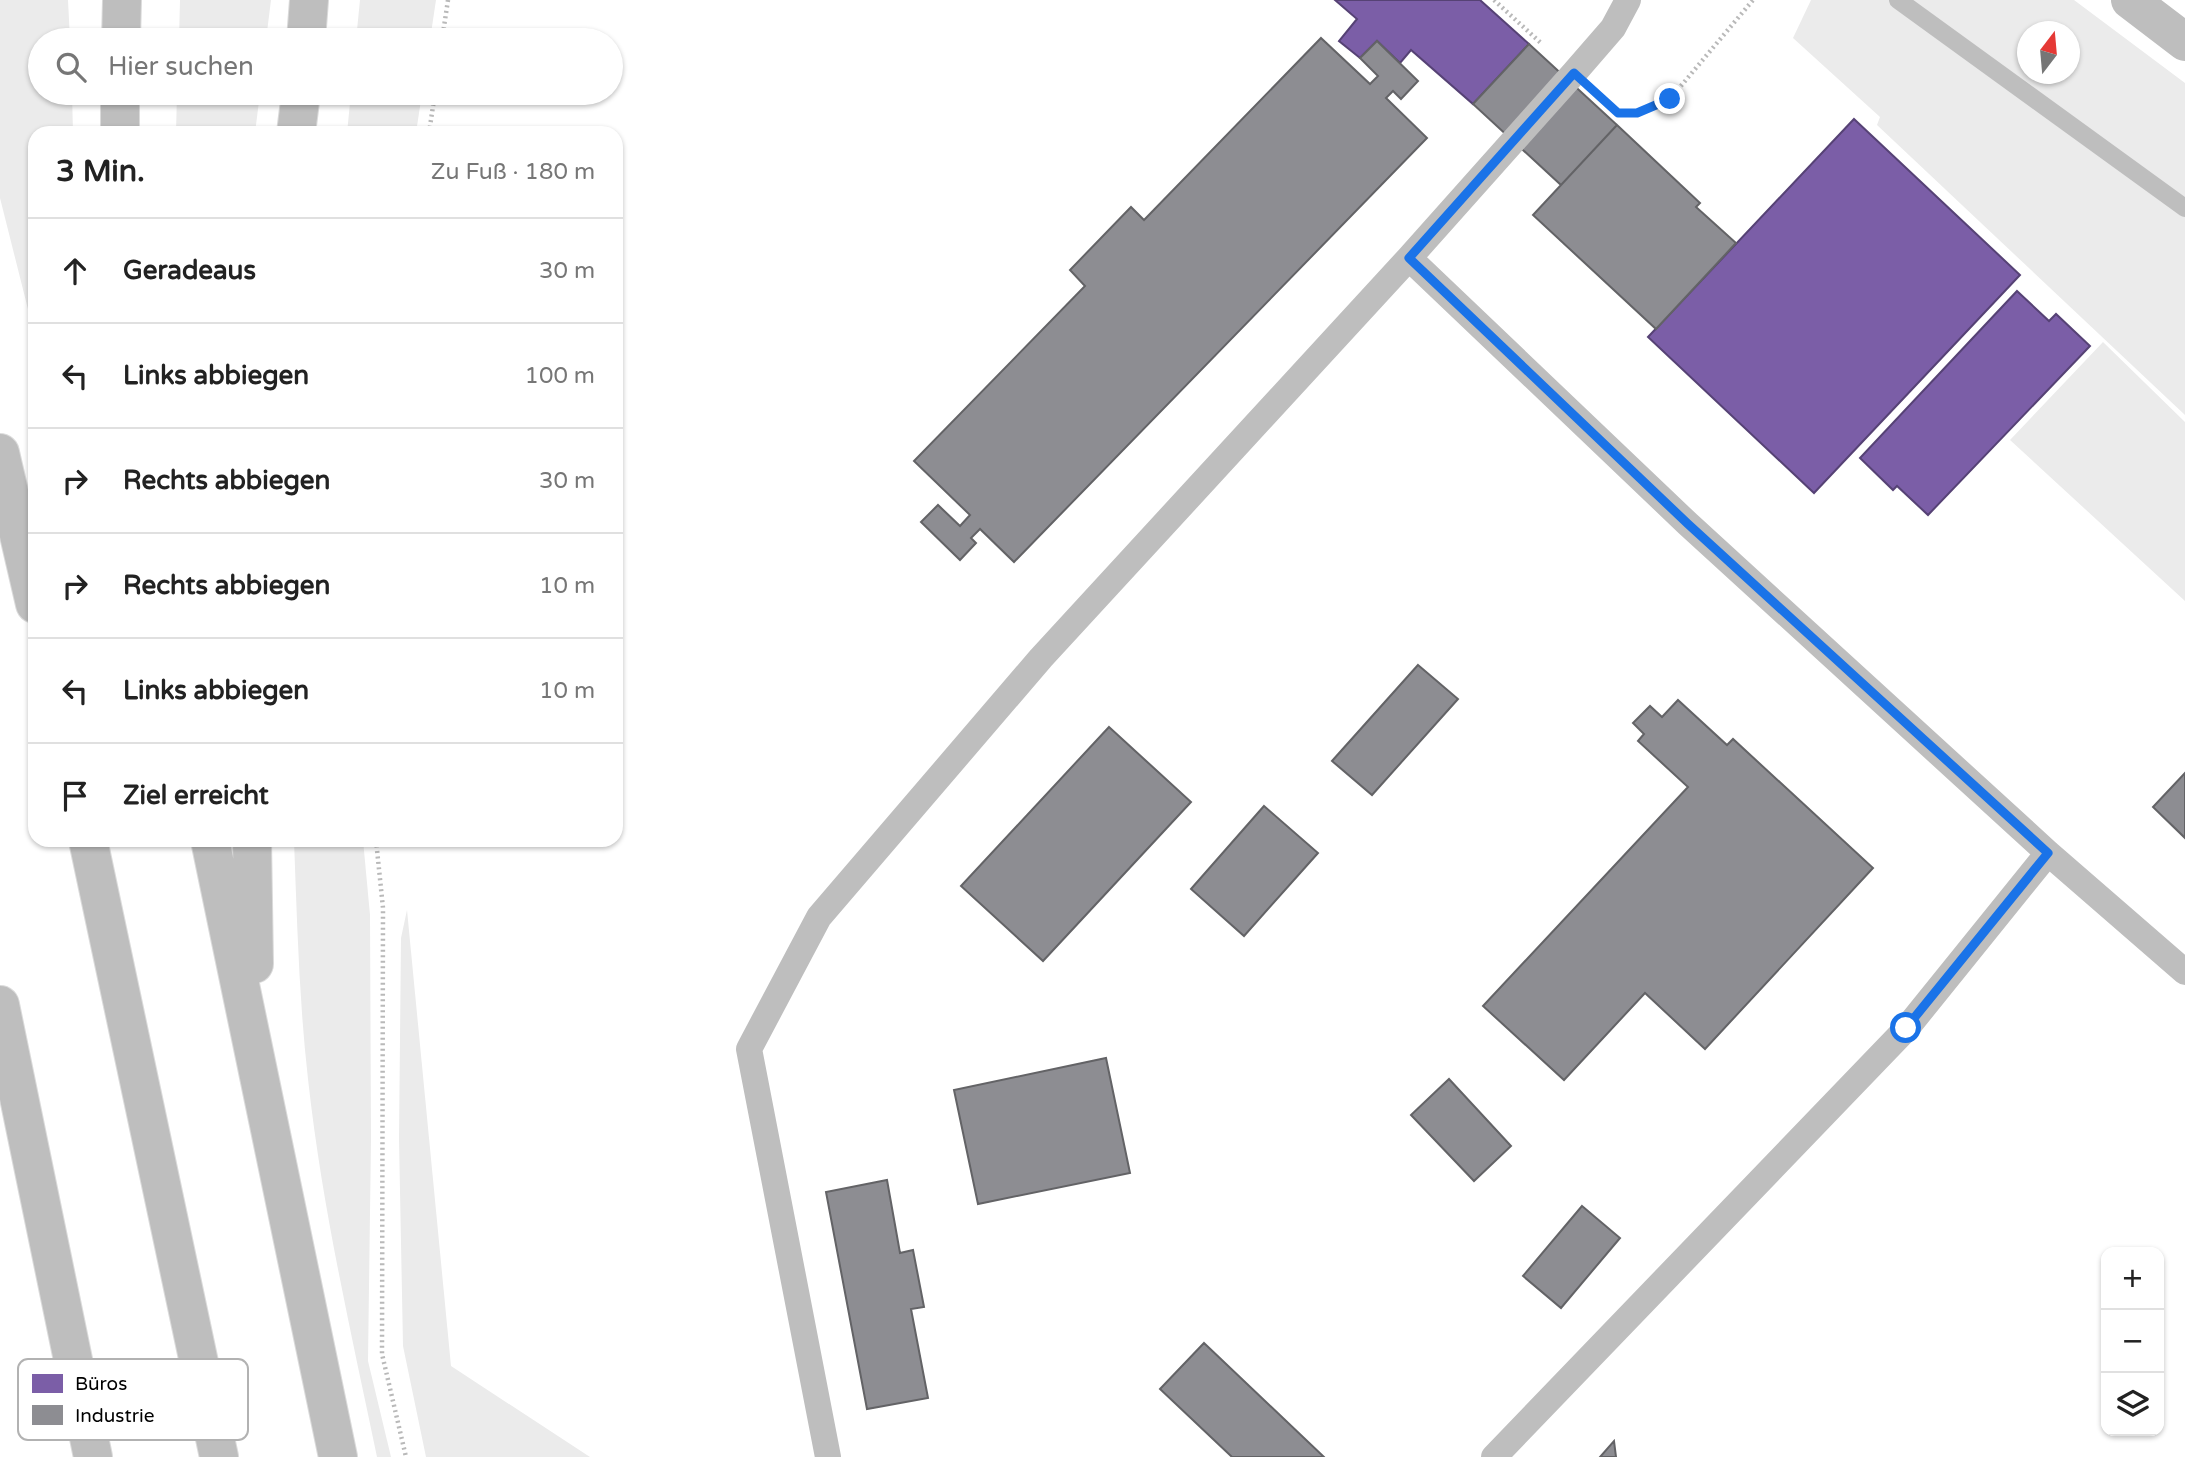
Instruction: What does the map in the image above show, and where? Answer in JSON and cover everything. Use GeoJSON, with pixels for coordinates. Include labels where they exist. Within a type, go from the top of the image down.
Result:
{"type":"FeatureCollection","features":[{"type":"Feature","properties":{"kind":"main road"},"geometry":{"type":"LineString","coordinates":[[121,28],[122,0]]}},
{"type":"Feature","properties":{"kind":"main road"},"geometry":{"type":"LineString","coordinates":[[307,28],[309,0]]}},
{"type":"Feature","properties":{"kind":"main road"},"geometry":{"type":"LineString","coordinates":[[2130,0],[2185,42]]}},
{"type":"Feature","properties":{"kind":"main road"},"geometry":{"type":"LineString","coordinates":[[297,126],[300,105]]}},
{"type":"Feature","properties":{"kind":"main road"},"geometry":{"type":"LineString","coordinates":[[0,453],[28,574]]}},
{"type":"Feature","properties":{"kind":"main road"},"geometry":{"type":"LineString","coordinates":[[90,847],[198,1359]]}},
{"type":"Feature","properties":{"kind":"main road"},"geometry":{"type":"LineString","coordinates":[[112,847],[112,947]]}},
{"type":"Feature","properties":{"kind":"main road"},"geometry":{"type":"LineString","coordinates":[[211,847],[338,1457]]}},
{"type":"Feature","properties":{"kind":"main road"},"geometry":{"type":"LineString","coordinates":[[251,847],[255,1054]]}},
{"type":"Feature","properties":{"kind":"main road"},"geometry":{"type":"LineString","coordinates":[[0,1005],[73,1359]]}},
{"type":"Feature","properties":{"kind":"lane"},"geometry":{"type":"LineString","coordinates":[[828,1457],[749,1049],[818,917],[1041,658],[1409,258],[1614,28],[1628,0]]}},
{"type":"Feature","properties":{"kind":"lane"},"geometry":{"type":"LineString","coordinates":[[1409,258],[1688,524],[2048,853],[2185,971]]}},
{"type":"Feature","properties":{"kind":"lane"},"geometry":{"type":"LineString","coordinates":[[1494,1457],[1906,1028],[2048,853]]}},
{"type":"Feature","properties":{"kind":"path"},"geometry":{"type":"LineString","coordinates":[[444,28],[449,0]]}},
{"type":"Feature","properties":{"kind":"path"},"geometry":{"type":"LineString","coordinates":[[1494,0],[1618,113],[1637,113],[1670,99],[1753,0]]}},
{"type":"Feature","properties":{"kind":"path"},"geometry":{"type":"LineString","coordinates":[[430,126],[433,105]]}},
{"type":"Feature","properties":{"kind":"path"},"geometry":{"type":"LineString","coordinates":[[377,847],[383,908],[382,1354],[406,1457]]}},
{"type":"Feature","properties":{"kind":"shaded area"},"geometry":{"type":"Polygon","coordinates":[[[0,0],[68,0],[69,28],[28,28],[28,105],[72,105],[73,126],[28,126],[28,309],[0,198],[0,0]]]}},
{"type":"Feature","properties":{"kind":"shaded area"},"geometry":{"type":"Polygon","coordinates":[[[180,0],[271,0],[268,28],[179,28],[180,0]]]}},
{"type":"Feature","properties":{"kind":"shaded area"},"geometry":{"type":"Polygon","coordinates":[[[360,0],[436,0],[432,28],[357,28],[360,0]]]}},
{"type":"Feature","properties":{"kind":"shaded area"},"geometry":{"type":"Polygon","coordinates":[[[1811,0],[2074,0],[2185,83],[2185,415],[1877,125],[1880,117],[1793,38],[1811,0]]]}},
{"type":"Feature","properties":{"kind":"shaded area"},"geometry":{"type":"Polygon","coordinates":[[[177,105],[258,105],[256,126],[176,126],[177,105]]]}},
{"type":"Feature","properties":{"kind":"shaded area"},"geometry":{"type":"Polygon","coordinates":[[[350,105],[420,105],[417,126],[348,126],[350,105]]]}},
{"type":"Feature","properties":{"kind":"shaded area"},"geometry":{"type":"Polygon","coordinates":[[[2103,342],[2185,422],[2185,601],[2010,440],[2103,342]]]}},
{"type":"Feature","properties":{"kind":"shaded area"},"geometry":{"type":"Polygon","coordinates":[[[294,847],[364,847],[370,915],[368,1361],[391,1457],[377,1457],[338,1269],[314,1127],[302,1020],[294,847]]]}},
{"type":"Feature","properties":{"kind":"shaded area"},"geometry":{"type":"Polygon","coordinates":[[[407,910],[451,1366],[590,1457],[426,1457],[403,1346],[399,1139],[401,938],[407,910]]]}},
{"type":"Feature","properties":{"kind":"building: Büros"},"geometry":{"type":"Polygon","coordinates":[[[1335,0],[1480,0],[1529,44],[1473,104],[1411,50],[1400,63],[1377,41],[1360,58],[1339,41],[1357,19],[1335,0]]]}},
{"type":"Feature","properties":{"kind":"building: Büros"},"geometry":{"type":"Polygon","coordinates":[[[1854,119],[2020,275],[1814,493],[1648,337],[1854,119]]]}},
{"type":"Feature","properties":{"kind":"building: Büros"},"geometry":{"type":"Polygon","coordinates":[[[2017,291],[2049,321],[2056,314],[2090,346],[1928,515],[1897,486],[1893,490],[1860,458],[2017,291]]]}},
{"type":"Feature","properties":{"kind":"building: Industrie"},"geometry":{"type":"Polygon","coordinates":[[[1321,38],[1370,84],[1378,76],[1360,58],[1377,41],[1418,81],[1401,99],[1393,91],[1386,98],[1427,138],[1014,562],[980,529],[971,538],[976,543],[960,560],[921,522],[938,505],[960,526],[970,515],[914,461],[1085,286],[1070,270],[1131,207],[1144,220],[1321,38]]]}},
{"type":"Feature","properties":{"kind":"building: Industrie"},"geometry":{"type":"Polygon","coordinates":[[[1529,44],[1617,125],[1561,185],[1473,104],[1529,44]]]}},
{"type":"Feature","properties":{"kind":"building: Industrie"},"geometry":{"type":"Polygon","coordinates":[[[1617,125],[1700,203],[1696,207],[1736,243],[1656,329],[1533,215],[1617,125]]]}},
{"type":"Feature","properties":{"kind":"building: Industrie"},"geometry":{"type":"Polygon","coordinates":[[[1418,665],[1458,699],[1372,795],[1332,761],[1418,665]]]}},
{"type":"Feature","properties":{"kind":"building: Industrie"},"geometry":{"type":"Polygon","coordinates":[[[1678,700],[1727,745],[1733,739],[1873,868],[1705,1049],[1645,993],[1564,1080],[1483,1006],[1688,787],[1638,741],[1644,734],[1633,723],[1650,706],[1662,717],[1678,700]]]}},
{"type":"Feature","properties":{"kind":"building: Industrie"},"geometry":{"type":"Polygon","coordinates":[[[1109,727],[1191,802],[1043,961],[961,886],[1109,727]]]}},
{"type":"Feature","properties":{"kind":"building: Industrie"},"geometry":{"type":"Polygon","coordinates":[[[2185,773],[2185,838],[2153,807],[2185,773]]]}},
{"type":"Feature","properties":{"kind":"building: Industrie"},"geometry":{"type":"Polygon","coordinates":[[[1264,806],[1318,853],[1244,936],[1191,889],[1264,806]]]}},
{"type":"Feature","properties":{"kind":"building: Industrie"},"geometry":{"type":"Polygon","coordinates":[[[1106,1058],[1130,1173],[978,1204],[954,1090],[1106,1058]]]}},
{"type":"Feature","properties":{"kind":"building: Industrie"},"geometry":{"type":"Polygon","coordinates":[[[1449,1079],[1511,1146],[1474,1181],[1411,1115],[1449,1079]]]}},
{"type":"Feature","properties":{"kind":"building: Industrie"},"geometry":{"type":"Polygon","coordinates":[[[887,1180],[900,1253],[913,1250],[924,1307],[911,1309],[928,1398],[867,1409],[826,1192],[887,1180]]]}},
{"type":"Feature","properties":{"kind":"building: Industrie"},"geometry":{"type":"Polygon","coordinates":[[[1582,1206],[1620,1238],[1561,1308],[1523,1276],[1582,1206]]]}},
{"type":"Feature","properties":{"kind":"building: Industrie"},"geometry":{"type":"Polygon","coordinates":[[[1204,1343],[1324,1457],[1232,1457],[1160,1389],[1204,1343]]]}},
{"type":"Feature","properties":{"kind":"building: Industrie"},"geometry":{"type":"Polygon","coordinates":[[[1614,1441],[1616,1457],[1600,1457],[1614,1441]]]}},
{"type":"Feature","properties":{"kind":"waterway"},"geometry":{"type":"LineString","coordinates":[[1898,0],[2185,208]]}},
{"type":"Feature","properties":{"kind":"route"},"geometry":{"type":"LineString","coordinates":[[1670,99],[1637,113],[1618,113],[1574,73],[1409,258],[1688,524],[2048,853],[1906,1028]]}}]}
